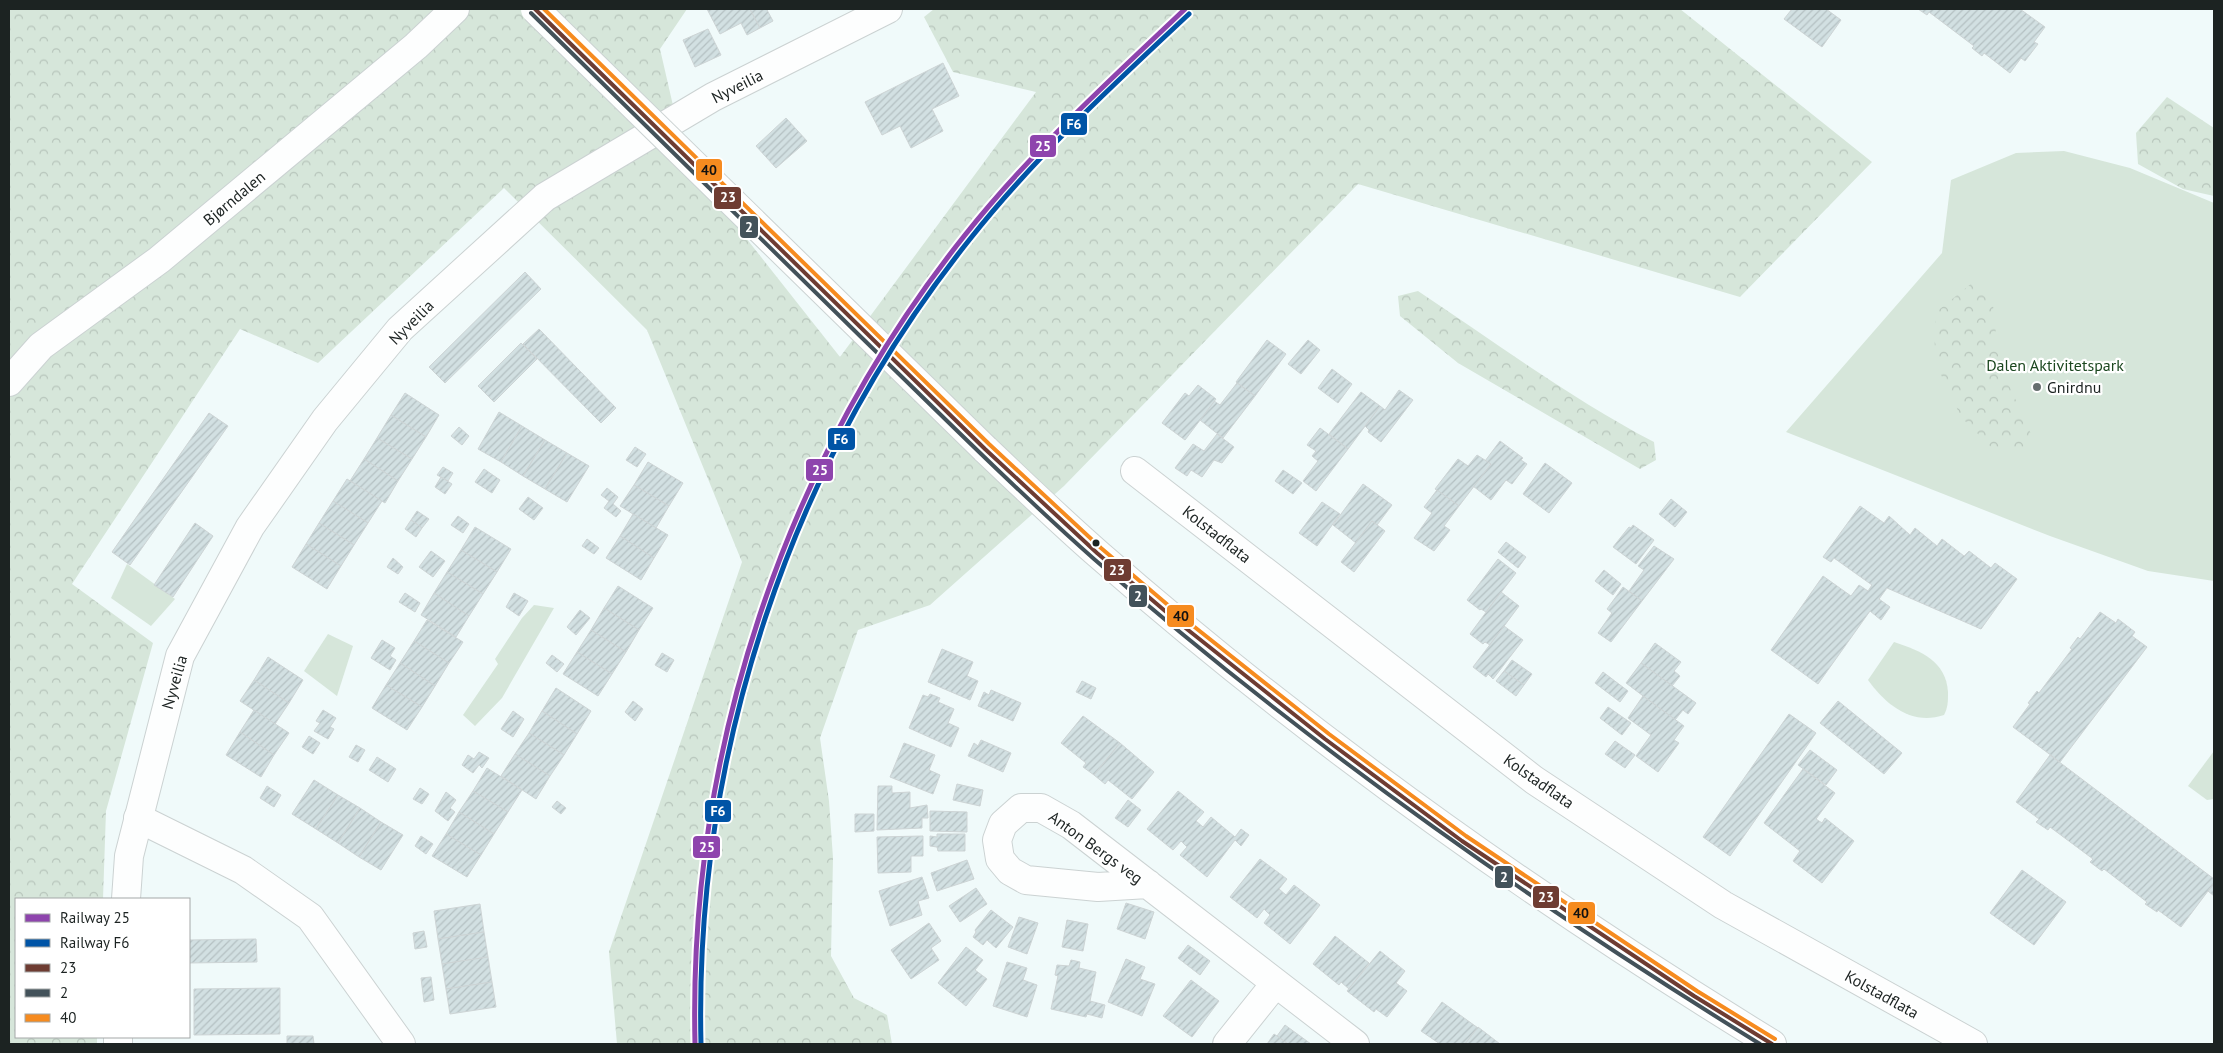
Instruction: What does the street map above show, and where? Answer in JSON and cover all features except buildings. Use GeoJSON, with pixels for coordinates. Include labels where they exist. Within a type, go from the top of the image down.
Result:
{"type":"FeatureCollection","features":[{"type":"Feature","properties":{"kind":"street","name":"Bjørndalen"},"geometry":{"type":"LineString","coordinates":[[9,382],[41,346],[159,260],[416,46],[455,9]]}},
{"type":"Feature","properties":{"kind":"street"},"geometry":{"type":"LineString","coordinates":[[535,9],[985,449],[1097,554],[1185,628],[1325,739],[1462,840],[1694,996],[1772,1044]]}},
{"type":"Feature","properties":{"kind":"street","name":"Nyveilia"},"geometry":{"type":"LineString","coordinates":[[126,898],[128,856],[180,656],[222,574],[250,527],[325,420],[400,329],[545,197],[713,97],[888,9]]}},
{"type":"Feature","properties":{"kind":"street","name":"Kolstadflata"},"geometry":{"type":"LineString","coordinates":[[1135,471],[1534,780],[1723,905],[1973,1044]]}},
{"type":"Feature","properties":{"kind":"street","name":"Anton Bergs veg"},"geometry":{"type":"LineString","coordinates":[[1148,884],[1098,887],[1026,880],[1010,871],[1000,858],[997,840],[1003,824],[1021,808],[1041,808],[1071,826],[1148,884],[1275,984],[1355,1044]]}},
{"type":"Feature","properties":{"kind":"street"},"geometry":{"type":"LineString","coordinates":[[138,818],[244,870],[310,917],[401,1044]]}},
{"type":"Feature","properties":{"kind":"street"},"geometry":{"type":"LineString","coordinates":[[1226,1044],[1275,984]]}},
{"type":"Feature","properties":{"kind":"green space"},"geometry":{"type":"Polygon","coordinates":[[[9,9],[687,9],[660,49],[686,162],[840,357],[1036,92],[953,72],[924,17],[934,9],[1680,9],[1872,162],[1740,297],[1358,184],[1064,486],[930,605],[858,630],[820,738],[829,801],[833,858],[831,956],[854,998],[887,1015],[892,1044],[617,1044],[609,952],[742,562],[647,330],[504,188],[318,363],[240,329],[72,584],[153,643],[106,811],[103,898],[15,898],[15,1038],[97,1038],[97,1044],[9,1044],[9,9]]]}},
{"type":"Feature","properties":{"kind":"green space"},"geometry":{"type":"Polygon","coordinates":[[[2167,97],[2214,128],[2214,196],[2183,189],[2138,164],[2136,133],[2167,97]]]}},
{"type":"Feature","properties":{"kind":"green space","name":"Dalen Aktivitetspark"},"geometry":{"type":"Polygon","coordinates":[[[2064,151],[2130,168],[2214,203],[2214,581],[2148,571],[2050,536],[1786,432],[1942,253],[1951,180],[2016,153],[2064,151]]]}},
{"type":"Feature","properties":{"kind":"green space"},"geometry":{"type":"Polygon","coordinates":[[[1972,283],[1993,305],[1999,363],[2031,434],[2030,449],[1993,449],[1961,417],[1934,360],[1936,312],[1972,283]]]}},
{"type":"Feature","properties":{"kind":"green space"},"geometry":{"type":"Polygon","coordinates":[[[1418,291],[1564,389],[1654,442],[1656,460],[1640,469],[1458,363],[1400,316],[1398,296],[1418,291]]]}},
{"type":"Feature","properties":{"kind":"green space"},"geometry":{"type":"Polygon","coordinates":[[[127,564],[175,599],[151,626],[111,598],[127,564]]]}},
{"type":"Feature","properties":{"kind":"green space"},"geometry":{"type":"Polygon","coordinates":[[[534,605],[554,608],[502,698],[475,726],[463,715],[498,664],[495,659],[522,618],[534,605]]]}},
{"type":"Feature","properties":{"kind":"green space"},"geometry":{"type":"Polygon","coordinates":[[[328,634],[353,646],[337,696],[304,671],[328,634]]]}},
{"type":"Feature","properties":{"kind":"green space"},"geometry":{"type":"Polygon","coordinates":[[[1894,642],[1914,649],[1930,659],[1943,672],[1948,692],[1948,704],[1944,715],[1921,718],[1901,711],[1883,698],[1868,680],[1894,642]]]}},
{"type":"Feature","properties":{"kind":"green space"},"geometry":{"type":"Polygon","coordinates":[[[2214,751],[2214,799],[2207,800],[2188,786],[2214,751]]]}},
{"type":"Feature","properties":{"kind":"rail line","name":"25"},"geometry":{"type":"LineString","coordinates":[[695,1044],[697,935],[709,827],[730,720],[760,616],[798,514],[845,416],[901,323],[965,235],[1043,146],[1185,9]]}},
{"type":"Feature","properties":{"kind":"rail line","name":"F6"},"geometry":{"type":"LineString","coordinates":[[701,1044],[703,936],[715,828],[736,722],[765,617],[804,516],[851,419],[906,326],[970,239],[1048,150],[1189,14]]}},
{"type":"Feature","properties":{"kind":"transit line","name":"23"},"geometry":{"type":"LineString","coordinates":[[535,9],[985,449],[1097,553],[1178,622],[1325,739],[1462,841],[1694,996],[1772,1044]]}},
{"type":"Feature","properties":{"kind":"transit line","name":"40"},"geometry":{"type":"LineString","coordinates":[[544,9],[989,444],[1101,548],[1182,617],[1329,734],[1466,836],[1697,991],[1775,1039]]}},
{"type":"Feature","properties":{"kind":"transit line","name":"2"},"geometry":{"type":"LineString","coordinates":[[531,13],[1005,477],[1094,559],[1172,626],[1334,754],[1501,875],[1587,933],[1760,1044]]}},
{"type":"Feature","properties":{"kind":"place","name":"Gnirdnu"},"geometry":{"type":"Point","coordinates":[2037,387]}}]}
